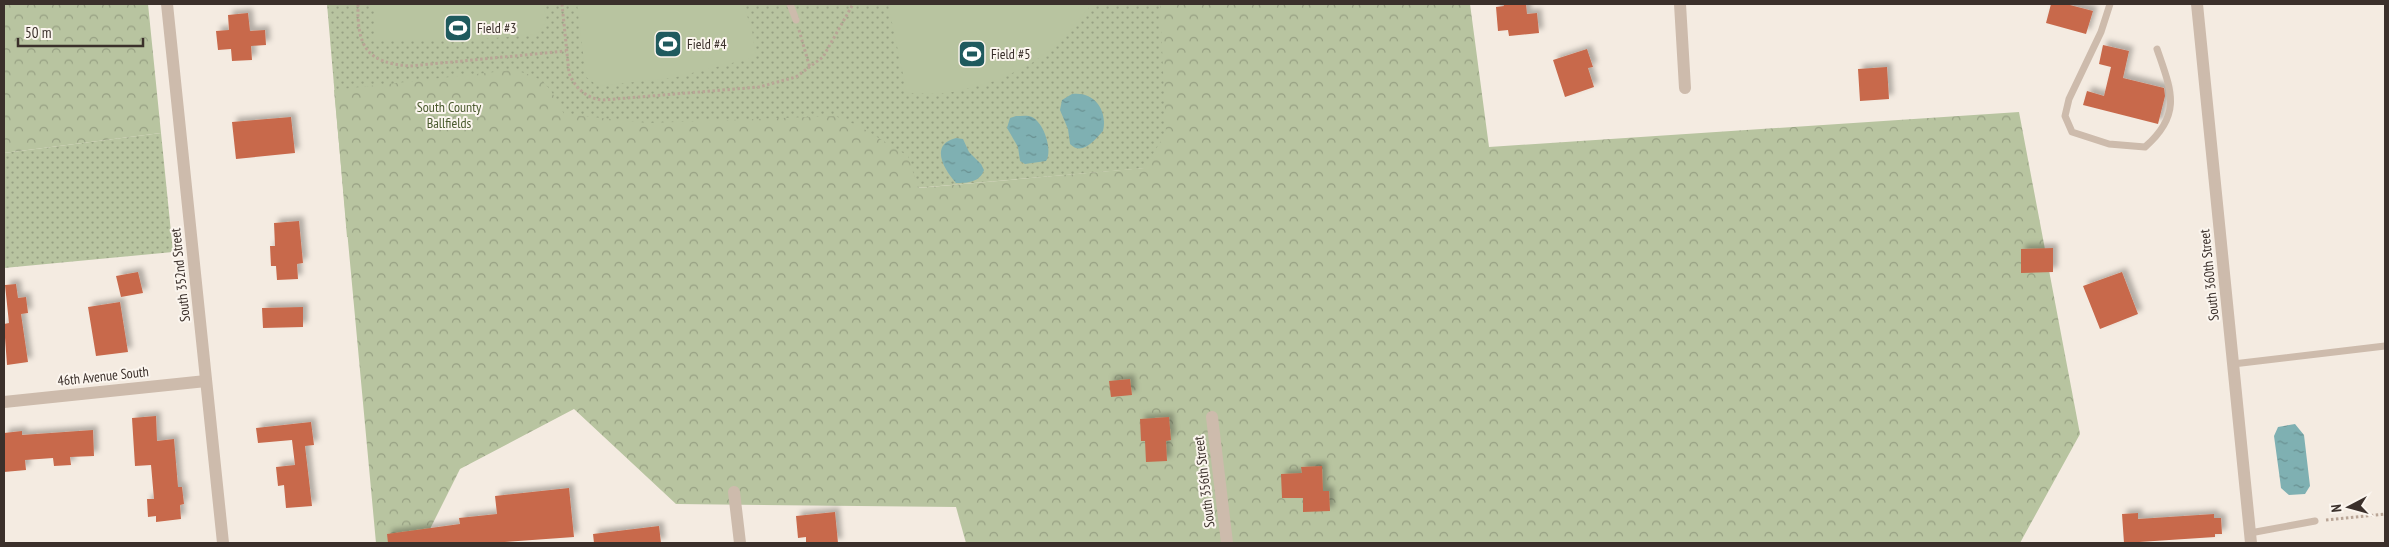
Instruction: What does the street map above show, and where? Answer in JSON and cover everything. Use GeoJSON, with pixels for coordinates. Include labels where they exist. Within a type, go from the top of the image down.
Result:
{"type":"FeatureCollection","features":[{"type":"Feature","properties":{"kind":"street","name":"South 352nd Street"},"geometry":{"type":"LineString","coordinates":[[167,4],[223,543]]}},
{"type":"Feature","properties":{"kind":"street"},"geometry":{"type":"LineString","coordinates":[[1680,4],[1685,88]]}},
{"type":"Feature","properties":{"kind":"street","name":"South 360th Street"},"geometry":{"type":"LineString","coordinates":[[2197,4],[2250,538]]}},
{"type":"Feature","properties":{"kind":"street","name":"46th Avenue South"},"geometry":{"type":"LineString","coordinates":[[4,402],[206,381]]}},
{"type":"Feature","properties":{"kind":"street","name":"South 356th Street"},"geometry":{"type":"LineString","coordinates":[[1212,417],[1227,543]]}},
{"type":"Feature","properties":{"kind":"street"},"geometry":{"type":"LineString","coordinates":[[734,492],[740,543]]}},
{"type":"Feature","properties":{"kind":"lane"},"geometry":{"type":"LineString","coordinates":[[790,4],[796,20]]}},
{"type":"Feature","properties":{"kind":"lane"},"geometry":{"type":"LineString","coordinates":[[2110,4],[2101,32],[2069,99],[2065,116],[2072,132],[2109,144],[2145,146],[2160,134],[2169,116],[2170,89],[2157,48]]}},
{"type":"Feature","properties":{"kind":"lane"},"geometry":{"type":"LineString","coordinates":[[2233,364],[2385,346]]}},
{"type":"Feature","properties":{"kind":"lane"},"geometry":{"type":"LineString","coordinates":[[2250,538],[2316,521]]}},
{"type":"Feature","properties":{"kind":"path"},"geometry":{"type":"LineString","coordinates":[[358,4],[360,37],[366,49],[376,59],[389,65],[410,66],[566,51]]}},
{"type":"Feature","properties":{"kind":"path"},"geometry":{"type":"LineString","coordinates":[[562,4],[569,73],[576,87],[588,96],[603,100],[759,87],[786,80],[810,68],[823,57],[853,4]]}},
{"type":"Feature","properties":{"kind":"path"},"geometry":{"type":"LineString","coordinates":[[796,20],[810,68]]}},
{"type":"Feature","properties":{"kind":"path"},"geometry":{"type":"LineString","coordinates":[[2316,521],[2359,515],[2385,514]]}},
{"type":"Feature","properties":{"kind":"green space"},"geometry":{"type":"Polygon","coordinates":[[[4,4],[148,4],[161,133],[4,153],[4,4]]]}},
{"type":"Feature","properties":{"kind":"green space","name":"South County Ballfields"},"geometry":{"type":"Polygon","coordinates":[[[327,4],[1168,4],[1182,165],[347,237],[327,4]]]}},
{"type":"Feature","properties":{"kind":"green space","name":"Field #3"},"geometry":{"type":"Polygon","coordinates":[[[375,4],[544,4],[546,22],[537,34],[464,41],[375,41],[375,4]]]}},
{"type":"Feature","properties":{"kind":"green space","name":"Field #4"},"geometry":{"type":"Polygon","coordinates":[[[577,4],[743,4],[752,30],[756,57],[672,78],[598,86],[586,77],[577,4]]]}},
{"type":"Feature","properties":{"kind":"green space","name":"Field #5"},"geometry":{"type":"Polygon","coordinates":[[[888,4],[1092,4],[1060,43],[1029,65],[998,80],[959,91],[938,94],[907,93],[888,4]]]}},
{"type":"Feature","properties":{"kind":"green space"},"geometry":{"type":"Polygon","coordinates":[[[1160,4],[1470,4],[1489,147],[2019,112],[2080,434],[2020,543],[966,543],[956,507],[676,504],[574,409],[460,469],[423,543],[376,543],[334,90],[513,70],[533,76],[545,84],[550,89],[564,114],[648,123],[835,116],[859,126],[908,156],[918,188],[1144,168],[1166,133],[1160,4]]]}},
{"type":"Feature","properties":{"kind":"green space"},"geometry":{"type":"Polygon","coordinates":[[[161,133],[173,252],[4,268],[4,153],[161,133]]]}},
{"type":"Feature","properties":{"kind":"water"},"geometry":{"type":"Polygon","coordinates":[[[1072,94],[1080,94],[1093,99],[1098,103],[1103,116],[1103,131],[1092,143],[1083,148],[1074,147],[1070,144],[1068,129],[1060,110],[1062,100],[1072,94]]]}},
{"type":"Feature","properties":{"kind":"water"},"geometry":{"type":"Polygon","coordinates":[[[1030,116],[1036,120],[1044,131],[1048,144],[1046,161],[1025,164],[1020,161],[1018,147],[1007,128],[1010,118],[1030,116]]]}},
{"type":"Feature","properties":{"kind":"water"},"geometry":{"type":"Polygon","coordinates":[[[956,138],[963,139],[969,152],[981,164],[984,170],[980,177],[973,181],[956,183],[947,171],[941,158],[943,146],[948,141],[956,138]]]}},
{"type":"Feature","properties":{"kind":"water"},"geometry":{"type":"Polygon","coordinates":[[[2295,424],[2304,435],[2310,486],[2305,494],[2289,495],[2281,488],[2274,436],[2278,427],[2295,424]]]}},
{"type":"Feature","properties":{"kind":"building"},"geometry":{"type":"Polygon","coordinates":[[[1503,4],[1526,4],[1527,14],[1537,13],[1539,33],[1509,36],[1508,30],[1498,31],[1496,7],[1504,6],[1503,4]]]}},
{"type":"Feature","properties":{"kind":"building"},"geometry":{"type":"Polygon","coordinates":[[[2051,4],[2066,4],[2093,11],[2086,34],[2046,23],[2051,4]]]}},
{"type":"Feature","properties":{"kind":"building"},"geometry":{"type":"Polygon","coordinates":[[[248,13],[250,31],[265,30],[266,45],[251,46],[252,60],[232,61],[231,49],[218,50],[216,31],[229,30],[228,15],[248,13]]]}},
{"type":"Feature","properties":{"kind":"building"},"geometry":{"type":"Polygon","coordinates":[[[2103,45],[2129,51],[2123,78],[2164,88],[2165,96],[2158,124],[2083,105],[2087,91],[2104,96],[2111,67],[2099,64],[2103,45]]]}},
{"type":"Feature","properties":{"kind":"building"},"geometry":{"type":"Polygon","coordinates":[[[1587,49],[1593,67],[1588,68],[1594,87],[1565,97],[1553,60],[1587,49]]]}},
{"type":"Feature","properties":{"kind":"building"},"geometry":{"type":"Polygon","coordinates":[[[1887,67],[1889,99],[1860,101],[1858,69],[1887,67]]]}},
{"type":"Feature","properties":{"kind":"building"},"geometry":{"type":"Polygon","coordinates":[[[291,117],[295,153],[236,159],[232,122],[291,117]]]}},
{"type":"Feature","properties":{"kind":"building"},"geometry":{"type":"Polygon","coordinates":[[[299,221],[303,263],[297,264],[298,279],[277,280],[276,266],[271,266],[270,246],[275,246],[274,223],[299,221]]]}},
{"type":"Feature","properties":{"kind":"building"},"geometry":{"type":"Polygon","coordinates":[[[2053,248],[2053,272],[2021,273],[2021,249],[2053,248]]]}},
{"type":"Feature","properties":{"kind":"building"},"geometry":{"type":"Polygon","coordinates":[[[138,272],[143,293],[121,297],[116,276],[138,272]]]}},
{"type":"Feature","properties":{"kind":"building"},"geometry":{"type":"Polygon","coordinates":[[[2122,272],[2138,314],[2100,329],[2083,286],[2122,272]]]}},
{"type":"Feature","properties":{"kind":"building"},"geometry":{"type":"Polygon","coordinates":[[[16,284],[18,298],[26,297],[28,313],[21,314],[28,362],[7,365],[4,324],[9,323],[5,285],[16,284]]]}},
{"type":"Feature","properties":{"kind":"building"},"geometry":{"type":"Polygon","coordinates":[[[120,302],[128,352],[96,356],[88,307],[120,302]]]}},
{"type":"Feature","properties":{"kind":"building"},"geometry":{"type":"Polygon","coordinates":[[[303,307],[303,327],[263,328],[262,308],[303,307]]]}},
{"type":"Feature","properties":{"kind":"building"},"geometry":{"type":"Polygon","coordinates":[[[1130,379],[1132,395],[1111,397],[1109,381],[1130,379]]]}},
{"type":"Feature","properties":{"kind":"building"},"geometry":{"type":"Polygon","coordinates":[[[156,416],[157,441],[174,439],[178,487],[182,487],[184,504],[180,505],[181,519],[156,522],[156,516],[148,517],[147,499],[154,499],[151,465],[135,466],[132,418],[156,416]]]}},
{"type":"Feature","properties":{"kind":"building"},"geometry":{"type":"Polygon","coordinates":[[[1169,417],[1171,440],[1166,441],[1167,461],[1146,462],[1145,441],[1141,441],[1140,419],[1169,417]]]}},
{"type":"Feature","properties":{"kind":"building"},"geometry":{"type":"Polygon","coordinates":[[[311,422],[314,445],[305,446],[312,506],[286,508],[284,485],[278,486],[276,467],[295,465],[292,440],[258,443],[256,428],[311,422]]]}},
{"type":"Feature","properties":{"kind":"building"},"geometry":{"type":"Polygon","coordinates":[[[93,430],[94,456],[70,457],[71,465],[54,466],[53,458],[25,460],[26,470],[4,472],[4,433],[22,431],[22,435],[93,430]]]}},
{"type":"Feature","properties":{"kind":"building"},"geometry":{"type":"Polygon","coordinates":[[[1322,466],[1323,491],[1329,491],[1330,511],[1303,512],[1303,498],[1282,498],[1281,474],[1302,473],[1301,467],[1322,466]]]}},
{"type":"Feature","properties":{"kind":"building"},"geometry":{"type":"Polygon","coordinates":[[[569,488],[574,537],[491,543],[388,543],[387,534],[460,524],[459,518],[497,514],[495,496],[569,488]]]}},
{"type":"Feature","properties":{"kind":"building"},"geometry":{"type":"Polygon","coordinates":[[[835,512],[838,543],[806,543],[806,537],[798,538],[796,516],[835,512]]]}},
{"type":"Feature","properties":{"kind":"building"},"geometry":{"type":"Polygon","coordinates":[[[2138,513],[2138,519],[2214,514],[2214,518],[2221,518],[2222,534],[2215,534],[2215,537],[2124,543],[2122,514],[2138,513]]]}},
{"type":"Feature","properties":{"kind":"building"},"geometry":{"type":"Polygon","coordinates":[[[659,526],[661,543],[594,543],[593,534],[659,526]]]}},
{"type":"Feature","properties":{"kind":"place","name":"Field #3"},"geometry":{"type":"Point","coordinates":[458,28]}},
{"type":"Feature","properties":{"kind":"place","name":"Field #4"},"geometry":{"type":"Point","coordinates":[668,44]}},
{"type":"Feature","properties":{"kind":"place","name":"Field #5"},"geometry":{"type":"Point","coordinates":[972,54]}}]}
